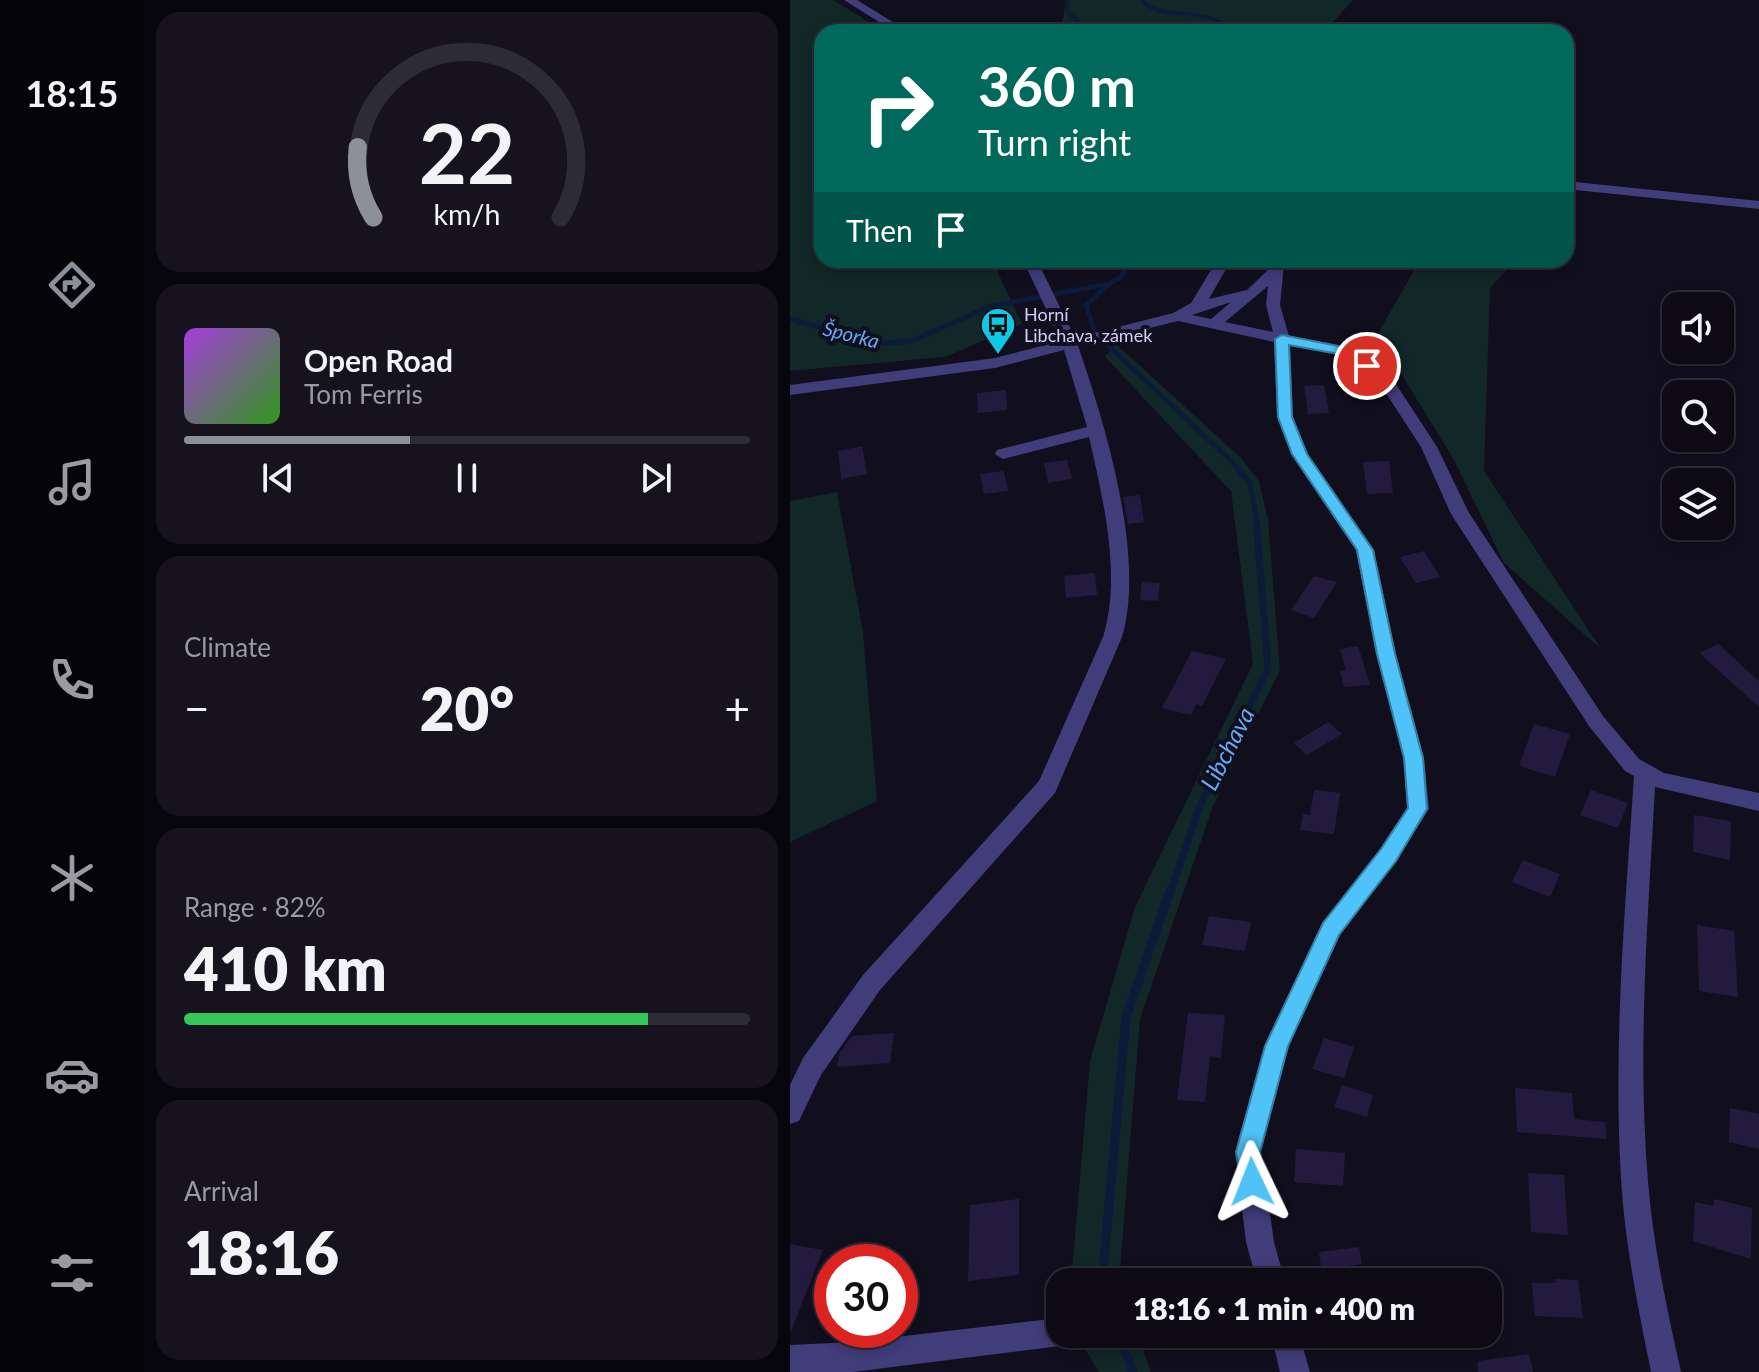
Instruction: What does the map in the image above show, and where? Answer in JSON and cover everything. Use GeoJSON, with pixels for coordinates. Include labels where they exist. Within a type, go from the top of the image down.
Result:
{"type":"FeatureCollection","features":[{"type":"Feature","properties":{"kind":"street"},"geometry":{"type":"LineString","coordinates":[[849,0],[890,24]]}},
{"type":"Feature","properties":{"kind":"street"},"geometry":{"type":"LineString","coordinates":[[1574,186],[1759,205]]}},
{"type":"Feature","properties":{"kind":"street"},"geometry":{"type":"LineString","coordinates":[[790,1112],[834,1028],[1049,784],[1119,616],[1114,526],[1080,343],[1035,268]]}},
{"type":"Feature","properties":{"kind":"street"},"geometry":{"type":"LineString","coordinates":[[1197,306],[1219,268]]}},
{"type":"Feature","properties":{"kind":"street"},"geometry":{"type":"LineString","coordinates":[[790,390],[995,363],[1080,343],[1178,316],[1197,306],[1246,293],[1263,285],[1278,268]]}},
{"type":"Feature","properties":{"kind":"street"},"geometry":{"type":"LineString","coordinates":[[1267,1268],[1260,1242],[1248,1152],[1277,1046],[1331,929],[1388,855],[1418,809],[1414,758],[1386,654],[1365,550],[1299,454],[1285,417],[1282,339],[1273,305],[1280,268]]}},
{"type":"Feature","properties":{"kind":"street"},"geometry":{"type":"LineString","coordinates":[[1214,324],[1246,293]]}},
{"type":"Feature","properties":{"kind":"street"},"geometry":{"type":"LineString","coordinates":[[1178,316],[1248,335],[1349,352],[1386,381],[1429,447],[1460,514],[1596,721],[1632,765],[1659,780],[1759,802]]}},
{"type":"Feature","properties":{"kind":"street"},"geometry":{"type":"LineString","coordinates":[[1003,454],[1096,430]]}},
{"type":"Feature","properties":{"kind":"street"},"geometry":{"type":"LineString","coordinates":[[1645,772],[1636,939],[1633,1156],[1653,1312],[1666,1372]]}},
{"type":"Feature","properties":{"kind":"street"},"geometry":{"type":"LineString","coordinates":[[790,1360],[853,1357],[1046,1334]]}},
{"type":"Feature","properties":{"kind":"street"},"geometry":{"type":"LineString","coordinates":[[1289,1348],[1295,1372]]}},
{"type":"Feature","properties":{"kind":"green space"},"geometry":{"type":"Polygon","coordinates":[[[790,0],[833,0],[873,24],[814,24],[814,268],[999,268],[998,273],[1022,324],[945,357],[790,371],[790,0]]]}},
{"type":"Feature","properties":{"kind":"green space"},"geometry":{"type":"Polygon","coordinates":[[[1066,0],[1353,0],[1331,24],[1062,24],[1066,0]]]}},
{"type":"Feature","properties":{"kind":"green space"},"geometry":{"type":"Polygon","coordinates":[[[1415,268],[1508,268],[1490,288],[1484,471],[1601,649],[1504,563],[1453,458],[1377,335],[1415,268]]]}},
{"type":"Feature","properties":{"kind":"green space"},"geometry":{"type":"Polygon","coordinates":[[[1115,343],[1241,458],[1259,481],[1268,520],[1280,670],[1213,806],[1140,1019],[1120,1268],[1072,1268],[1090,1061],[1135,907],[1253,664],[1231,491],[1105,357],[1115,343]]]}},
{"type":"Feature","properties":{"kind":"green space"},"geometry":{"type":"Polygon","coordinates":[[[837,492],[863,632],[877,801],[790,842],[790,501],[837,492]]]}},
{"type":"Feature","properties":{"kind":"green space"},"geometry":{"type":"Polygon","coordinates":[[[1084,1348],[1142,1348],[1151,1372],[1099,1372],[1084,1348]]]}},
{"type":"Feature","properties":{"kind":"building"},"geometry":{"type":"Polygon","coordinates":[[[1324,385],[1329,413],[1308,414],[1304,386],[1324,385]]]}},
{"type":"Feature","properties":{"kind":"building"},"geometry":{"type":"Polygon","coordinates":[[[1006,390],[1007,410],[978,413],[977,393],[1006,390]]]}},
{"type":"Feature","properties":{"kind":"building"},"geometry":{"type":"Polygon","coordinates":[[[862,446],[867,474],[841,479],[838,451],[862,446]]]}},
{"type":"Feature","properties":{"kind":"building"},"geometry":{"type":"Polygon","coordinates":[[[1067,460],[1072,479],[1048,483],[1044,463],[1067,460]]]}},
{"type":"Feature","properties":{"kind":"building"},"geometry":{"type":"Polygon","coordinates":[[[1389,461],[1393,493],[1367,494],[1363,462],[1389,461]]]}},
{"type":"Feature","properties":{"kind":"building"},"geometry":{"type":"Polygon","coordinates":[[[1004,471],[1008,491],[984,494],[980,474],[1004,471]]]}},
{"type":"Feature","properties":{"kind":"building"},"geometry":{"type":"Polygon","coordinates":[[[1140,495],[1144,522],[1128,524],[1123,497],[1140,495]]]}},
{"type":"Feature","properties":{"kind":"building"},"geometry":{"type":"Polygon","coordinates":[[[1424,551],[1440,577],[1416,583],[1400,557],[1424,551]]]}},
{"type":"Feature","properties":{"kind":"building"},"geometry":{"type":"Polygon","coordinates":[[[1095,573],[1097,595],[1066,598],[1064,576],[1095,573]]]}},
{"type":"Feature","properties":{"kind":"building"},"geometry":{"type":"Polygon","coordinates":[[[1314,576],[1337,582],[1314,618],[1291,610],[1314,576]]]}},
{"type":"Feature","properties":{"kind":"building"},"geometry":{"type":"Polygon","coordinates":[[[1142,582],[1160,583],[1158,601],[1140,600],[1142,582]]]}},
{"type":"Feature","properties":{"kind":"building"},"geometry":{"type":"Polygon","coordinates":[[[1718,644],[1759,681],[1759,707],[1699,653],[1718,644]]]}},
{"type":"Feature","properties":{"kind":"building"},"geometry":{"type":"Polygon","coordinates":[[[1358,646],[1370,685],[1344,687],[1340,671],[1346,670],[1340,649],[1358,646]]]}},
{"type":"Feature","properties":{"kind":"building"},"geometry":{"type":"Polygon","coordinates":[[[1192,651],[1226,659],[1202,706],[1196,704],[1191,715],[1162,708],[1192,651]]]}},
{"type":"Feature","properties":{"kind":"building"},"geometry":{"type":"Polygon","coordinates":[[[1328,722],[1342,734],[1307,755],[1294,743],[1328,722]]]}},
{"type":"Feature","properties":{"kind":"building"},"geometry":{"type":"Polygon","coordinates":[[[1534,724],[1570,734],[1555,777],[1519,766],[1534,724]]]}},
{"type":"Feature","properties":{"kind":"building"},"geometry":{"type":"Polygon","coordinates":[[[1314,790],[1340,793],[1334,834],[1300,830],[1303,814],[1310,815],[1314,790]]]}},
{"type":"Feature","properties":{"kind":"building"},"geometry":{"type":"Polygon","coordinates":[[[1591,790],[1628,803],[1618,828],[1580,815],[1591,790]]]}},
{"type":"Feature","properties":{"kind":"building"},"geometry":{"type":"Polygon","coordinates":[[[1694,815],[1731,821],[1730,860],[1693,852],[1694,815]]]}},
{"type":"Feature","properties":{"kind":"building"},"geometry":{"type":"Polygon","coordinates":[[[1523,860],[1560,874],[1550,897],[1512,882],[1523,860]]]}},
{"type":"Feature","properties":{"kind":"building"},"geometry":{"type":"Polygon","coordinates":[[[1209,916],[1251,922],[1245,951],[1202,945],[1209,916]]]}},
{"type":"Feature","properties":{"kind":"building"},"geometry":{"type":"Polygon","coordinates":[[[1697,925],[1734,931],[1738,997],[1699,991],[1697,925]]]}},
{"type":"Feature","properties":{"kind":"building"},"geometry":{"type":"Polygon","coordinates":[[[1188,1013],[1225,1015],[1221,1058],[1210,1056],[1205,1102],[1177,1100],[1188,1013]]]}},
{"type":"Feature","properties":{"kind":"building"},"geometry":{"type":"Polygon","coordinates":[[[894,1033],[890,1063],[837,1067],[839,1054],[852,1036],[894,1033]]]}},
{"type":"Feature","properties":{"kind":"building"},"geometry":{"type":"Polygon","coordinates":[[[1324,1038],[1354,1047],[1344,1078],[1312,1069],[1324,1038]]]}},
{"type":"Feature","properties":{"kind":"building"},"geometry":{"type":"Polygon","coordinates":[[[1342,1085],[1373,1095],[1367,1117],[1334,1107],[1342,1085]]]}},
{"type":"Feature","properties":{"kind":"building"},"geometry":{"type":"Polygon","coordinates":[[[1515,1088],[1572,1093],[1574,1119],[1605,1122],[1607,1139],[1517,1132],[1515,1088]]]}},
{"type":"Feature","properties":{"kind":"building"},"geometry":{"type":"Polygon","coordinates":[[[1730,1108],[1759,1114],[1759,1149],[1729,1142],[1730,1108]]]}},
{"type":"Feature","properties":{"kind":"building"},"geometry":{"type":"Polygon","coordinates":[[[1296,1149],[1345,1153],[1343,1186],[1294,1182],[1296,1149]]]}},
{"type":"Feature","properties":{"kind":"building"},"geometry":{"type":"Polygon","coordinates":[[[1528,1173],[1564,1175],[1568,1235],[1531,1232],[1528,1173]]]}},
{"type":"Feature","properties":{"kind":"building"},"geometry":{"type":"Polygon","coordinates":[[[1019,1199],[1019,1275],[968,1281],[970,1205],[1019,1199]]]}},
{"type":"Feature","properties":{"kind":"building"},"geometry":{"type":"Polygon","coordinates":[[[1714,1199],[1752,1208],[1751,1259],[1693,1241],[1695,1202],[1714,1206],[1714,1199]]]}},
{"type":"Feature","properties":{"kind":"building"},"geometry":{"type":"Polygon","coordinates":[[[790,1244],[814,1248],[814,1273],[790,1331],[790,1244]]]}},
{"type":"Feature","properties":{"kind":"building"},"geometry":{"type":"Polygon","coordinates":[[[1359,1247],[1362,1264],[1346,1268],[1321,1268],[1319,1252],[1359,1247]]]}},
{"type":"Feature","properties":{"kind":"building"},"geometry":{"type":"Polygon","coordinates":[[[1555,1279],[1578,1280],[1583,1318],[1535,1316],[1532,1283],[1556,1283],[1555,1279]]]}},
{"type":"Feature","properties":{"kind":"building"},"geometry":{"type":"Polygon","coordinates":[[[1529,1354],[1533,1372],[1478,1372],[1478,1361],[1529,1354]]]}},
{"type":"Feature","properties":{"kind":"waterway"},"geometry":{"type":"LineString","coordinates":[[1068,0],[1067,11],[1081,24]]}},
{"type":"Feature","properties":{"kind":"waterway","name":"Šporka"},"geometry":{"type":"LineString","coordinates":[[1142,0],[1160,10],[1199,16],[1224,24]]}},
{"type":"Feature","properties":{"kind":"waterway","name":"Šporka"},"geometry":{"type":"LineString","coordinates":[[1109,284],[1121,277],[1126,268]]}},
{"type":"Feature","properties":{"kind":"waterway","name":"Šporka"},"geometry":{"type":"LineString","coordinates":[[790,319],[878,344],[912,341],[991,306],[1109,284]]}},
{"type":"Feature","properties":{"kind":"waterway","name":"Libchava"},"geometry":{"type":"LineString","coordinates":[[1109,284],[1086,305],[1095,333],[1232,462],[1250,483],[1257,519]]}},
{"type":"Feature","properties":{"kind":"waterway","name":"Libchava"},"geometry":{"type":"LineString","coordinates":[[1170,893],[1201,803],[1268,669],[1256,517]]}},
{"type":"Feature","properties":{"kind":"waterway","name":"Libchava"},"geometry":{"type":"LineString","coordinates":[[1103,1268],[1126,1017],[1170,891]]}},
{"type":"Feature","properties":{"kind":"waterway","name":"Libchava"},"geometry":{"type":"LineString","coordinates":[[1124,1348],[1133,1372]]}},
{"type":"Feature","properties":{"kind":"place","name":"Horní Libchava, zámek"},"geometry":{"type":"Point","coordinates":[998,356]}},
{"type":"Feature","properties":{"kind":"route"},"geometry":{"type":"LineString","coordinates":[[1252,1182],[1248,1152],[1277,1046],[1331,929],[1388,855],[1418,809],[1414,758],[1386,654],[1365,550],[1299,454],[1285,417],[1282,339],[1349,352],[1367,366]]}}]}
